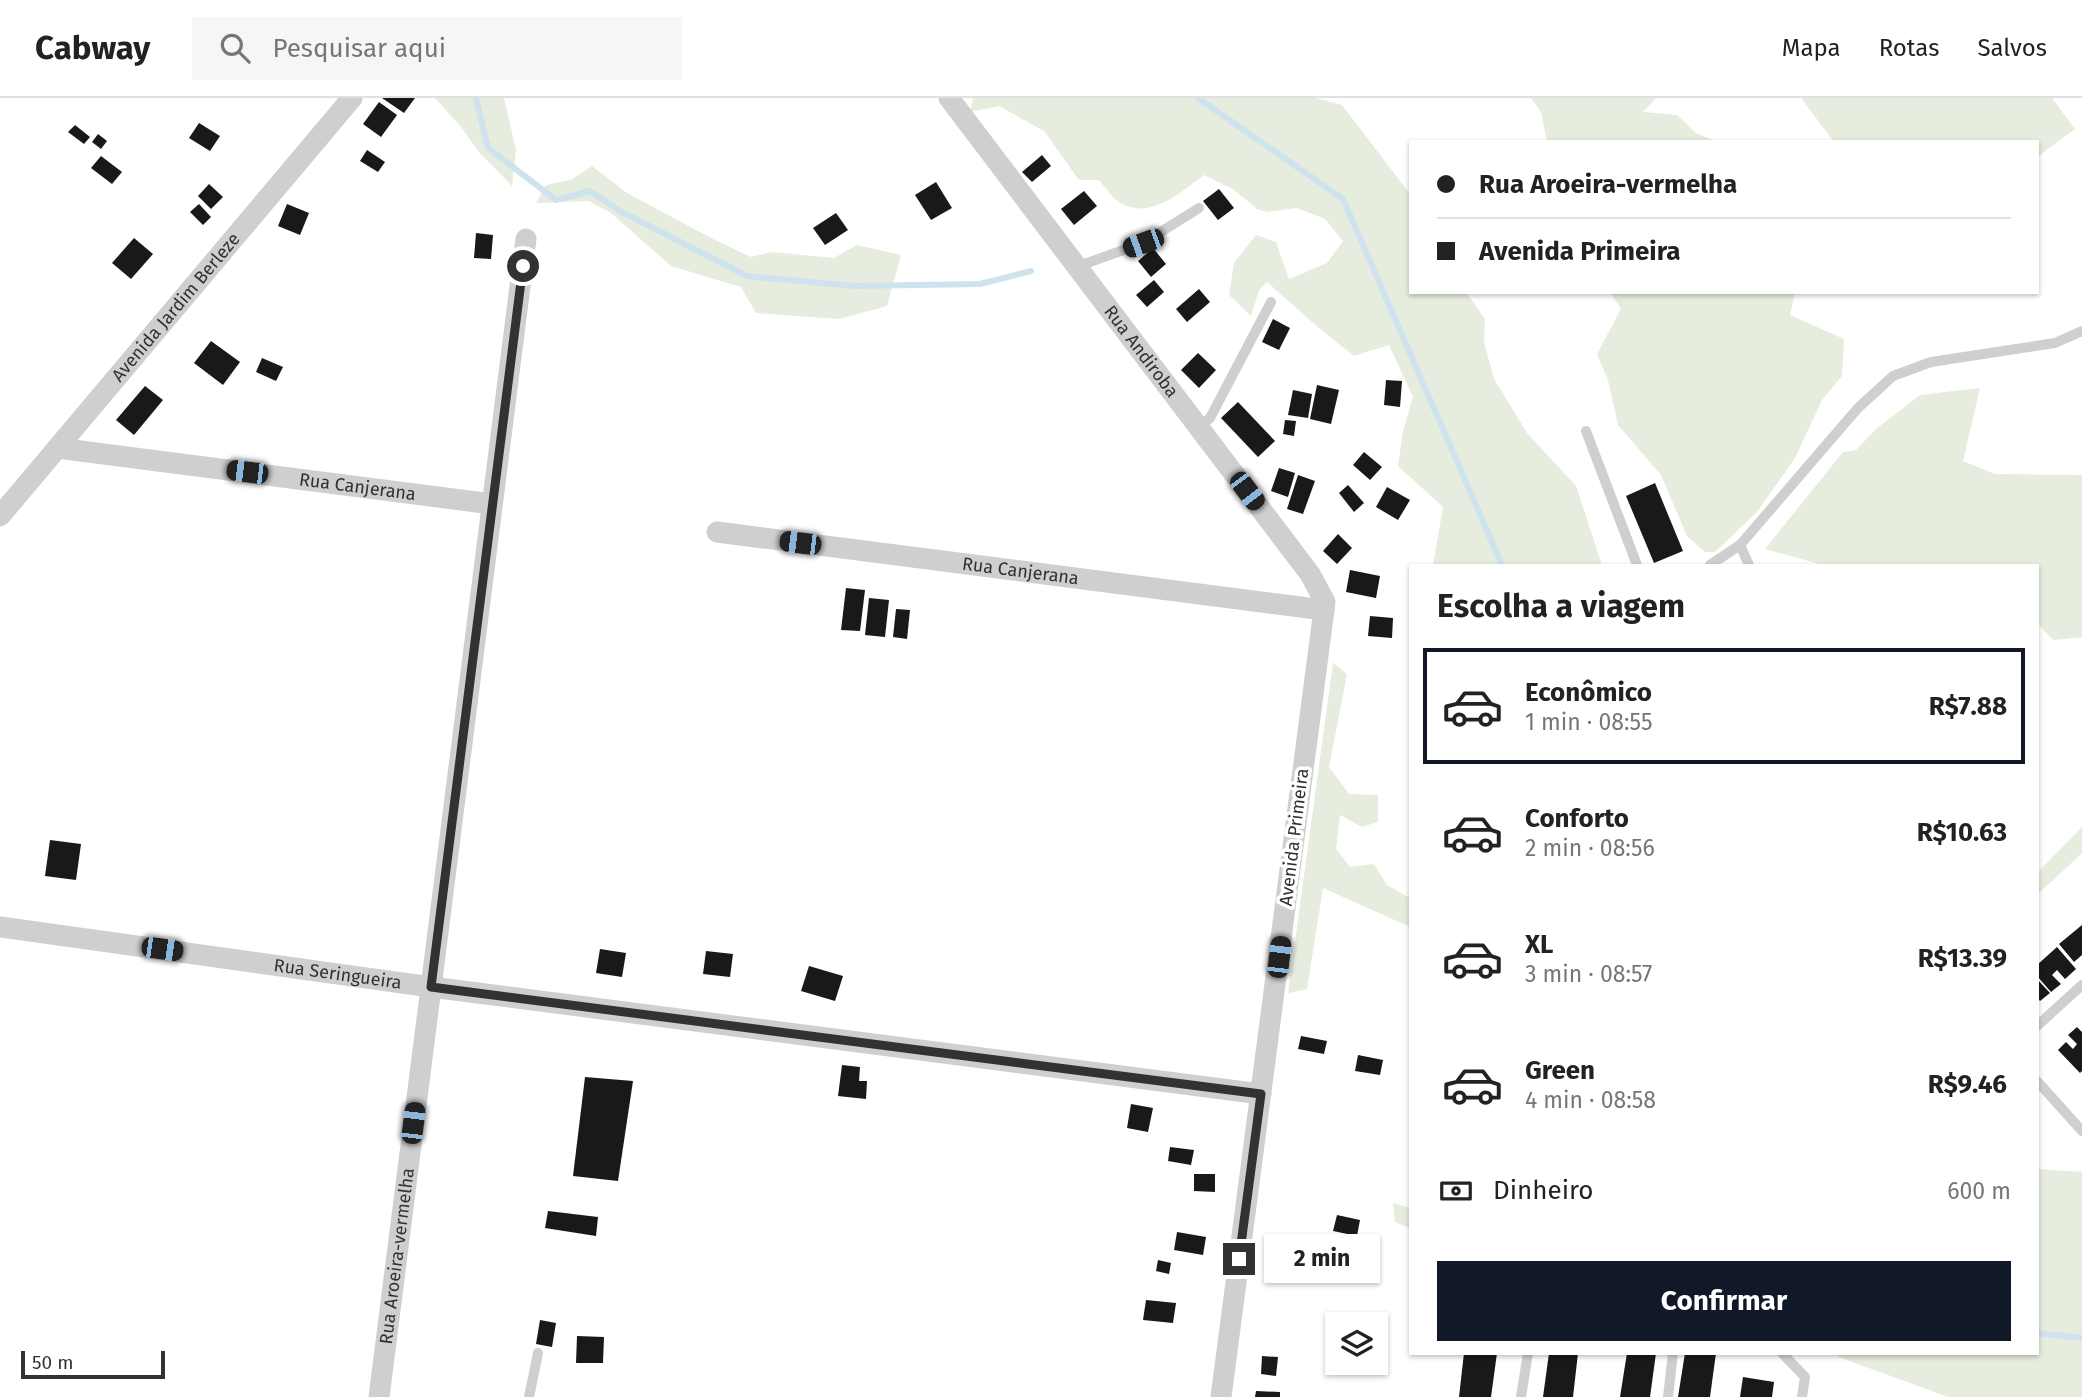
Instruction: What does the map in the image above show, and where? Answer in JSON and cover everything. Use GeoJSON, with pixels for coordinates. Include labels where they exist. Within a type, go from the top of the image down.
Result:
{"type":"FeatureCollection","features":[{"type":"Feature","properties":{"kind":"street","name":"Avenida Jardim Berleze"},"geometry":{"type":"LineString","coordinates":[[0,516],[352,98]]}},
{"type":"Feature","properties":{"kind":"street","name":"Rua Andiroba"},"geometry":{"type":"LineString","coordinates":[[949,98],[1310,574],[1325,602],[1324,610]]}},
{"type":"Feature","properties":{"kind":"street","name":"Rua Aroeira-vermelha"},"geometry":{"type":"LineString","coordinates":[[379,1397],[526,239]]}},
{"type":"Feature","properties":{"kind":"street","name":"Rua Canjerana"},"geometry":{"type":"LineString","coordinates":[[57,448],[492,503]]}},
{"type":"Feature","properties":{"kind":"street","name":"Rua Canjerana"},"geometry":{"type":"LineString","coordinates":[[717,532],[1324,610]]}},
{"type":"Feature","properties":{"kind":"street","name":"Avenida Primeira"},"geometry":{"type":"LineString","coordinates":[[1221,1397],[1324,610]]}},
{"type":"Feature","properties":{"kind":"street","name":"Rua Seringueira"},"geometry":{"type":"LineString","coordinates":[[0,927],[431,987],[1261,1094]]}},
{"type":"Feature","properties":{"kind":"lane"},"geometry":{"type":"LineString","coordinates":[[1076,267],[1143,243],[1199,208]]}},
{"type":"Feature","properties":{"kind":"lane"},"geometry":{"type":"LineString","coordinates":[[1199,428],[1210,418],[1271,302]]}},
{"type":"Feature","properties":{"kind":"lane"},"geometry":{"type":"LineString","coordinates":[[1712,564],[1740,545],[1858,408],[1893,376],[1931,362],[2055,343],[2082,331]]}},
{"type":"Feature","properties":{"kind":"lane"},"geometry":{"type":"LineString","coordinates":[[1586,431],[1637,564]]}},
{"type":"Feature","properties":{"kind":"lane"},"geometry":{"type":"LineString","coordinates":[[1740,545],[1749,564]]}},
{"type":"Feature","properties":{"kind":"lane"},"geometry":{"type":"LineString","coordinates":[[2039,1024],[2082,985]]}},
{"type":"Feature","properties":{"kind":"lane"},"geometry":{"type":"LineString","coordinates":[[2039,1083],[2082,1131]]}},
{"type":"Feature","properties":{"kind":"lane"},"geometry":{"type":"LineString","coordinates":[[529,1397],[538,1353]]}},
{"type":"Feature","properties":{"kind":"lane"},"geometry":{"type":"LineString","coordinates":[[1521,1397],[1528,1355]]}},
{"type":"Feature","properties":{"kind":"lane"},"geometry":{"type":"LineString","coordinates":[[1668,1397],[1673,1355]]}},
{"type":"Feature","properties":{"kind":"lane"},"geometry":{"type":"LineString","coordinates":[[1784,1355],[1805,1377],[1802,1397]]}},
{"type":"Feature","properties":{"kind":"shaded area"},"geometry":{"type":"Polygon","coordinates":[[[435,98],[504,98],[516,150],[512,186],[479,152],[435,98]]]}},
{"type":"Feature","properties":{"kind":"shaded area"},"geometry":{"type":"Polygon","coordinates":[[[973,98],[1315,98],[1342,105],[1409,193],[1409,294],[1467,294],[1485,319],[1484,342],[1494,379],[1527,433],[1576,486],[1602,564],[1433,564],[1443,507],[1398,466],[1403,431],[1413,397],[1389,345],[1354,356],[1267,282],[1259,290],[1251,316],[1229,295],[1234,263],[1256,235],[1276,242],[1289,279],[1327,263],[1343,241],[1325,219],[1297,208],[1267,212],[1257,209],[1233,189],[1204,175],[1166,202],[1133,208],[1112,196],[1099,180],[1079,180],[1044,131],[999,106],[970,112],[973,98]]]}},
{"type":"Feature","properties":{"kind":"shaded area"},"geometry":{"type":"Polygon","coordinates":[[[1531,98],[1656,98],[1643,112],[1677,115],[1696,133],[1713,140],[1547,140],[1541,112],[1531,98]]]}},
{"type":"Feature","properties":{"kind":"shaded area"},"geometry":{"type":"Polygon","coordinates":[[[1801,98],[2052,98],[2075,129],[2039,156],[2039,140],[1832,140],[1801,98]]]}},
{"type":"Feature","properties":{"kind":"shaded area"},"geometry":{"type":"Polygon","coordinates":[[[592,166],[627,193],[751,257],[772,252],[834,258],[857,245],[901,255],[887,306],[839,319],[756,313],[741,287],[671,266],[611,213],[589,201],[536,203],[546,185],[571,180],[592,166]]]}},
{"type":"Feature","properties":{"kind":"shaded area"},"geometry":{"type":"Polygon","coordinates":[[[1611,294],[1795,294],[1790,315],[1844,339],[1842,376],[1822,400],[1795,458],[1757,512],[1715,552],[1705,552],[1687,536],[1661,475],[1618,425],[1608,380],[1597,354],[1621,309],[1611,294]]]}},
{"type":"Feature","properties":{"kind":"shaded area"},"geometry":{"type":"Polygon","coordinates":[[[1980,388],[1963,461],[1995,474],[2082,475],[2082,637],[2053,640],[2039,625],[2039,564],[1819,564],[1765,549],[1843,452],[1856,450],[1876,429],[1920,395],[1980,388]]]}},
{"type":"Feature","properties":{"kind":"shaded area"},"geometry":{"type":"Polygon","coordinates":[[[1333,663],[1347,674],[1329,767],[1349,794],[1378,795],[1378,822],[1362,827],[1340,815],[1336,849],[1350,867],[1374,864],[1387,885],[1409,897],[1409,927],[1323,888],[1307,989],[1288,993],[1333,663]]]}},
{"type":"Feature","properties":{"kind":"shaded area"},"geometry":{"type":"Polygon","coordinates":[[[2082,827],[2082,853],[2039,893],[2039,871],[2082,827]]]}},
{"type":"Feature","properties":{"kind":"shaded area"},"geometry":{"type":"Polygon","coordinates":[[[2039,1169],[2082,1172],[2082,1397],[1948,1397],[1837,1355],[2039,1355],[2039,1169]]]}},
{"type":"Feature","properties":{"kind":"shaded area"},"geometry":{"type":"Polygon","coordinates":[[[1393,1203],[1409,1208],[1409,1228],[1395,1222],[1393,1203]]]}},
{"type":"Feature","properties":{"kind":"building"},"geometry":{"type":"Polygon","coordinates":[[[382,98],[415,98],[404,113],[382,98]]]}},
{"type":"Feature","properties":{"kind":"building"},"geometry":{"type":"Polygon","coordinates":[[[379,102],[397,115],[381,137],[363,124],[379,102]]]}},
{"type":"Feature","properties":{"kind":"building"},"geometry":{"type":"Polygon","coordinates":[[[199,123],[220,136],[210,151],[189,138],[199,123]]]}},
{"type":"Feature","properties":{"kind":"building"},"geometry":{"type":"Polygon","coordinates":[[[75,125],[90,137],[84,144],[68,132],[75,125]]]}},
{"type":"Feature","properties":{"kind":"building"},"geometry":{"type":"Polygon","coordinates":[[[98,134],[107,141],[101,149],[92,142],[98,134]]]}},
{"type":"Feature","properties":{"kind":"building"},"geometry":{"type":"Polygon","coordinates":[[[367,150],[385,162],[378,172],[360,161],[367,150]]]}},
{"type":"Feature","properties":{"kind":"building"},"geometry":{"type":"Polygon","coordinates":[[[1042,155],[1051,166],[1032,182],[1022,172],[1042,155]]]}},
{"type":"Feature","properties":{"kind":"building"},"geometry":{"type":"Polygon","coordinates":[[[101,156],[122,172],[112,184],[91,168],[101,156]]]}},
{"type":"Feature","properties":{"kind":"building"},"geometry":{"type":"Polygon","coordinates":[[[936,182],[952,208],[931,220],[915,195],[936,182]]]}},
{"type":"Feature","properties":{"kind":"building"},"geometry":{"type":"Polygon","coordinates":[[[209,184],[223,197],[211,209],[198,196],[209,184]]]}},
{"type":"Feature","properties":{"kind":"building"},"geometry":{"type":"Polygon","coordinates":[[[1219,189],[1234,208],[1218,220],[1203,201],[1219,189]]]}},
{"type":"Feature","properties":{"kind":"building"},"geometry":{"type":"Polygon","coordinates":[[[1084,191],[1097,206],[1074,225],[1061,209],[1084,191]]]}},
{"type":"Feature","properties":{"kind":"building"},"geometry":{"type":"Polygon","coordinates":[[[199,204],[211,217],[203,225],[190,212],[199,204]]]}},
{"type":"Feature","properties":{"kind":"building"},"geometry":{"type":"Polygon","coordinates":[[[287,204],[309,213],[300,235],[278,226],[287,204]]]}},
{"type":"Feature","properties":{"kind":"building"},"geometry":{"type":"Polygon","coordinates":[[[836,213],[848,230],[825,245],[813,228],[836,213]]]}},
{"type":"Feature","properties":{"kind":"building"},"geometry":{"type":"Polygon","coordinates":[[[476,233],[493,235],[491,259],[474,258],[476,233]]]}},
{"type":"Feature","properties":{"kind":"building"},"geometry":{"type":"Polygon","coordinates":[[[134,238],[153,254],[131,279],[112,263],[134,238]]]}},
{"type":"Feature","properties":{"kind":"building"},"geometry":{"type":"Polygon","coordinates":[[[1153,248],[1166,264],[1151,277],[1138,261],[1153,248]]]}},
{"type":"Feature","properties":{"kind":"building"},"geometry":{"type":"Polygon","coordinates":[[[1154,280],[1164,292],[1147,307],[1136,295],[1154,280]]]}},
{"type":"Feature","properties":{"kind":"building"},"geometry":{"type":"Polygon","coordinates":[[[1199,289],[1210,302],[1187,322],[1176,309],[1199,289]]]}},
{"type":"Feature","properties":{"kind":"building"},"geometry":{"type":"Polygon","coordinates":[[[1273,319],[1290,328],[1279,350],[1262,342],[1273,319]]]}},
{"type":"Feature","properties":{"kind":"building"},"geometry":{"type":"Polygon","coordinates":[[[211,341],[240,362],[223,385],[194,363],[211,341]]]}},
{"type":"Feature","properties":{"kind":"building"},"geometry":{"type":"Polygon","coordinates":[[[1198,353],[1216,370],[1199,388],[1181,370],[1198,353]]]}},
{"type":"Feature","properties":{"kind":"building"},"geometry":{"type":"Polygon","coordinates":[[[262,358],[283,367],[276,381],[256,372],[262,358]]]}},
{"type":"Feature","properties":{"kind":"building"},"geometry":{"type":"Polygon","coordinates":[[[1386,380],[1402,381],[1400,407],[1384,405],[1386,380]]]}},
{"type":"Feature","properties":{"kind":"building"},"geometry":{"type":"Polygon","coordinates":[[[1317,385],[1339,390],[1331,424],[1310,419],[1317,385]]]}},
{"type":"Feature","properties":{"kind":"building"},"geometry":{"type":"Polygon","coordinates":[[[145,386],[163,400],[134,435],[116,420],[145,386]]]}},
{"type":"Feature","properties":{"kind":"building"},"geometry":{"type":"Polygon","coordinates":[[[1293,390],[1312,394],[1308,418],[1288,415],[1293,390]]]}},
{"type":"Feature","properties":{"kind":"building"},"geometry":{"type":"Polygon","coordinates":[[[1238,402],[1275,441],[1258,457],[1221,418],[1238,402]]]}},
{"type":"Feature","properties":{"kind":"building"},"geometry":{"type":"Polygon","coordinates":[[[1285,420],[1296,421],[1294,436],[1283,434],[1285,420]]]}},
{"type":"Feature","properties":{"kind":"building"},"geometry":{"type":"Polygon","coordinates":[[[1364,452],[1382,467],[1370,480],[1353,465],[1364,452]]]}},
{"type":"Feature","properties":{"kind":"building"},"geometry":{"type":"Polygon","coordinates":[[[1279,468],[1295,473],[1288,497],[1271,491],[1279,468]]]}},
{"type":"Feature","properties":{"kind":"building"},"geometry":{"type":"Polygon","coordinates":[[[1298,475],[1315,481],[1303,514],[1287,509],[1298,475]]]}},
{"type":"Feature","properties":{"kind":"building"},"geometry":{"type":"Polygon","coordinates":[[[1655,483],[1683,551],[1654,563],[1626,496],[1655,483]]]}},
{"type":"Feature","properties":{"kind":"building"},"geometry":{"type":"Polygon","coordinates":[[[1348,485],[1364,503],[1354,512],[1339,493],[1348,485]]]}},
{"type":"Feature","properties":{"kind":"building"},"geometry":{"type":"Polygon","coordinates":[[[1387,487],[1410,500],[1398,520],[1376,507],[1387,487]]]}},
{"type":"Feature","properties":{"kind":"building"},"geometry":{"type":"Polygon","coordinates":[[[1338,534],[1352,548],[1337,564],[1323,551],[1338,534]]]}},
{"type":"Feature","properties":{"kind":"building"},"geometry":{"type":"Polygon","coordinates":[[[1350,570],[1380,576],[1376,598],[1346,592],[1350,570]]]}},
{"type":"Feature","properties":{"kind":"building"},"geometry":{"type":"Polygon","coordinates":[[[846,588],[865,590],[860,631],[841,630],[846,588]]]}},
{"type":"Feature","properties":{"kind":"building"},"geometry":{"type":"Polygon","coordinates":[[[869,598],[889,600],[885,637],[865,635],[869,598]]]}},
{"type":"Feature","properties":{"kind":"building"},"geometry":{"type":"Polygon","coordinates":[[[896,609],[910,610],[907,639],[893,637],[896,609]]]}},
{"type":"Feature","properties":{"kind":"building"},"geometry":{"type":"Polygon","coordinates":[[[1370,616],[1393,618],[1392,638],[1368,636],[1370,616]]]}},
{"type":"Feature","properties":{"kind":"building"},"geometry":{"type":"Polygon","coordinates":[[[50,840],[81,844],[76,880],[45,876],[50,840]]]}},
{"type":"Feature","properties":{"kind":"building"},"geometry":{"type":"Polygon","coordinates":[[[2082,925],[2082,955],[2074,962],[2059,944],[2082,925]]]}},
{"type":"Feature","properties":{"kind":"building"},"geometry":{"type":"Polygon","coordinates":[[[2057,947],[2076,969],[2065,979],[2057,970],[2052,975],[2061,984],[2051,992],[2039,978],[2039,963],[2057,947]]]}},
{"type":"Feature","properties":{"kind":"building"},"geometry":{"type":"Polygon","coordinates":[[[600,949],[626,953],[622,977],[596,973],[600,949]]]}},
{"type":"Feature","properties":{"kind":"building"},"geometry":{"type":"Polygon","coordinates":[[[706,951],[733,954],[730,977],[703,974],[706,951]]]}},
{"type":"Feature","properties":{"kind":"building"},"geometry":{"type":"Polygon","coordinates":[[[809,966],[843,976],[835,1001],[801,991],[809,966]]]}},
{"type":"Feature","properties":{"kind":"building"},"geometry":{"type":"Polygon","coordinates":[[[2039,981],[2050,993],[2039,1000],[2039,981]]]}},
{"type":"Feature","properties":{"kind":"building"},"geometry":{"type":"Polygon","coordinates":[[[2077,1027],[2082,1032],[2080,1073],[2058,1050],[2066,1042],[2073,1049],[2077,1044],[2068,1035],[2077,1027]]]}},
{"type":"Feature","properties":{"kind":"building"},"geometry":{"type":"Polygon","coordinates":[[[1301,1036],[1327,1041],[1324,1054],[1298,1049],[1301,1036]]]}},
{"type":"Feature","properties":{"kind":"building"},"geometry":{"type":"Polygon","coordinates":[[[1358,1055],[1383,1060],[1380,1075],[1355,1071],[1358,1055]]]}},
{"type":"Feature","properties":{"kind":"building"},"geometry":{"type":"Polygon","coordinates":[[[842,1065],[860,1067],[859,1081],[867,1081],[866,1099],[838,1096],[842,1065]]]}},
{"type":"Feature","properties":{"kind":"building"},"geometry":{"type":"Polygon","coordinates":[[[585,1077],[633,1081],[618,1181],[573,1176],[585,1077]]]}},
{"type":"Feature","properties":{"kind":"building"},"geometry":{"type":"Polygon","coordinates":[[[1131,1104],[1153,1108],[1148,1132],[1127,1128],[1131,1104]]]}},
{"type":"Feature","properties":{"kind":"building"},"geometry":{"type":"Polygon","coordinates":[[[1170,1147],[1194,1150],[1191,1165],[1168,1161],[1170,1147]]]}},
{"type":"Feature","properties":{"kind":"building"},"geometry":{"type":"Polygon","coordinates":[[[1194,1174],[1215,1174],[1215,1192],[1194,1191],[1194,1174]]]}},
{"type":"Feature","properties":{"kind":"building"},"geometry":{"type":"Polygon","coordinates":[[[548,1211],[598,1217],[596,1236],[545,1228],[548,1211]]]}},
{"type":"Feature","properties":{"kind":"building"},"geometry":{"type":"Polygon","coordinates":[[[1337,1215],[1360,1220],[1357,1236],[1333,1231],[1337,1215]]]}},
{"type":"Feature","properties":{"kind":"building"},"geometry":{"type":"Polygon","coordinates":[[[1177,1232],[1206,1237],[1203,1255],[1174,1250],[1177,1232]]]}},
{"type":"Feature","properties":{"kind":"building"},"geometry":{"type":"Polygon","coordinates":[[[1158,1260],[1171,1263],[1169,1274],[1156,1271],[1158,1260]]]}},
{"type":"Feature","properties":{"kind":"building"},"geometry":{"type":"Polygon","coordinates":[[[1146,1300],[1176,1303],[1173,1323],[1143,1320],[1146,1300]]]}},
{"type":"Feature","properties":{"kind":"building"},"geometry":{"type":"Polygon","coordinates":[[[540,1320],[556,1323],[552,1347],[536,1344],[540,1320]]]}},
{"type":"Feature","properties":{"kind":"building"},"geometry":{"type":"Polygon","coordinates":[[[577,1336],[604,1337],[603,1363],[576,1363],[577,1336]]]}},
{"type":"Feature","properties":{"kind":"building"},"geometry":{"type":"Polygon","coordinates":[[[1464,1355],[1497,1355],[1491,1397],[1459,1397],[1464,1355]]]}},
{"type":"Feature","properties":{"kind":"building"},"geometry":{"type":"Polygon","coordinates":[[[1549,1355],[1578,1355],[1573,1397],[1543,1397],[1549,1355]]]}},
{"type":"Feature","properties":{"kind":"building"},"geometry":{"type":"Polygon","coordinates":[[[1627,1355],[1656,1355],[1650,1397],[1620,1397],[1627,1355]]]}},
{"type":"Feature","properties":{"kind":"building"},"geometry":{"type":"Polygon","coordinates":[[[1685,1355],[1716,1355],[1710,1397],[1678,1397],[1685,1355]]]}},
{"type":"Feature","properties":{"kind":"building"},"geometry":{"type":"Polygon","coordinates":[[[1262,1356],[1278,1357],[1276,1376],[1261,1374],[1262,1356]]]}},
{"type":"Feature","properties":{"kind":"building"},"geometry":{"type":"Polygon","coordinates":[[[1743,1377],[1774,1382],[1772,1397],[1740,1397],[1743,1377]]]}},
{"type":"Feature","properties":{"kind":"building"},"geometry":{"type":"Polygon","coordinates":[[[1256,1391],[1280,1392],[1280,1397],[1255,1397],[1256,1391]]]}},
{"type":"Feature","properties":{"kind":"waterway"},"geometry":{"type":"LineString","coordinates":[[476,98],[488,148],[556,200],[590,191],[620,211],[747,276],[855,286],[980,284],[1031,271]]}},
{"type":"Feature","properties":{"kind":"waterway"},"geometry":{"type":"LineString","coordinates":[[1198,98],[1343,199],[1502,564]]}},
{"type":"Feature","properties":{"kind":"waterway"},"geometry":{"type":"LineString","coordinates":[[2039,1333],[2082,1338]]}},
{"type":"Feature","properties":{"kind":"route"},"geometry":{"type":"LineString","coordinates":[[523,266],[431,987],[1261,1094],[1239,1259]]}}]}
